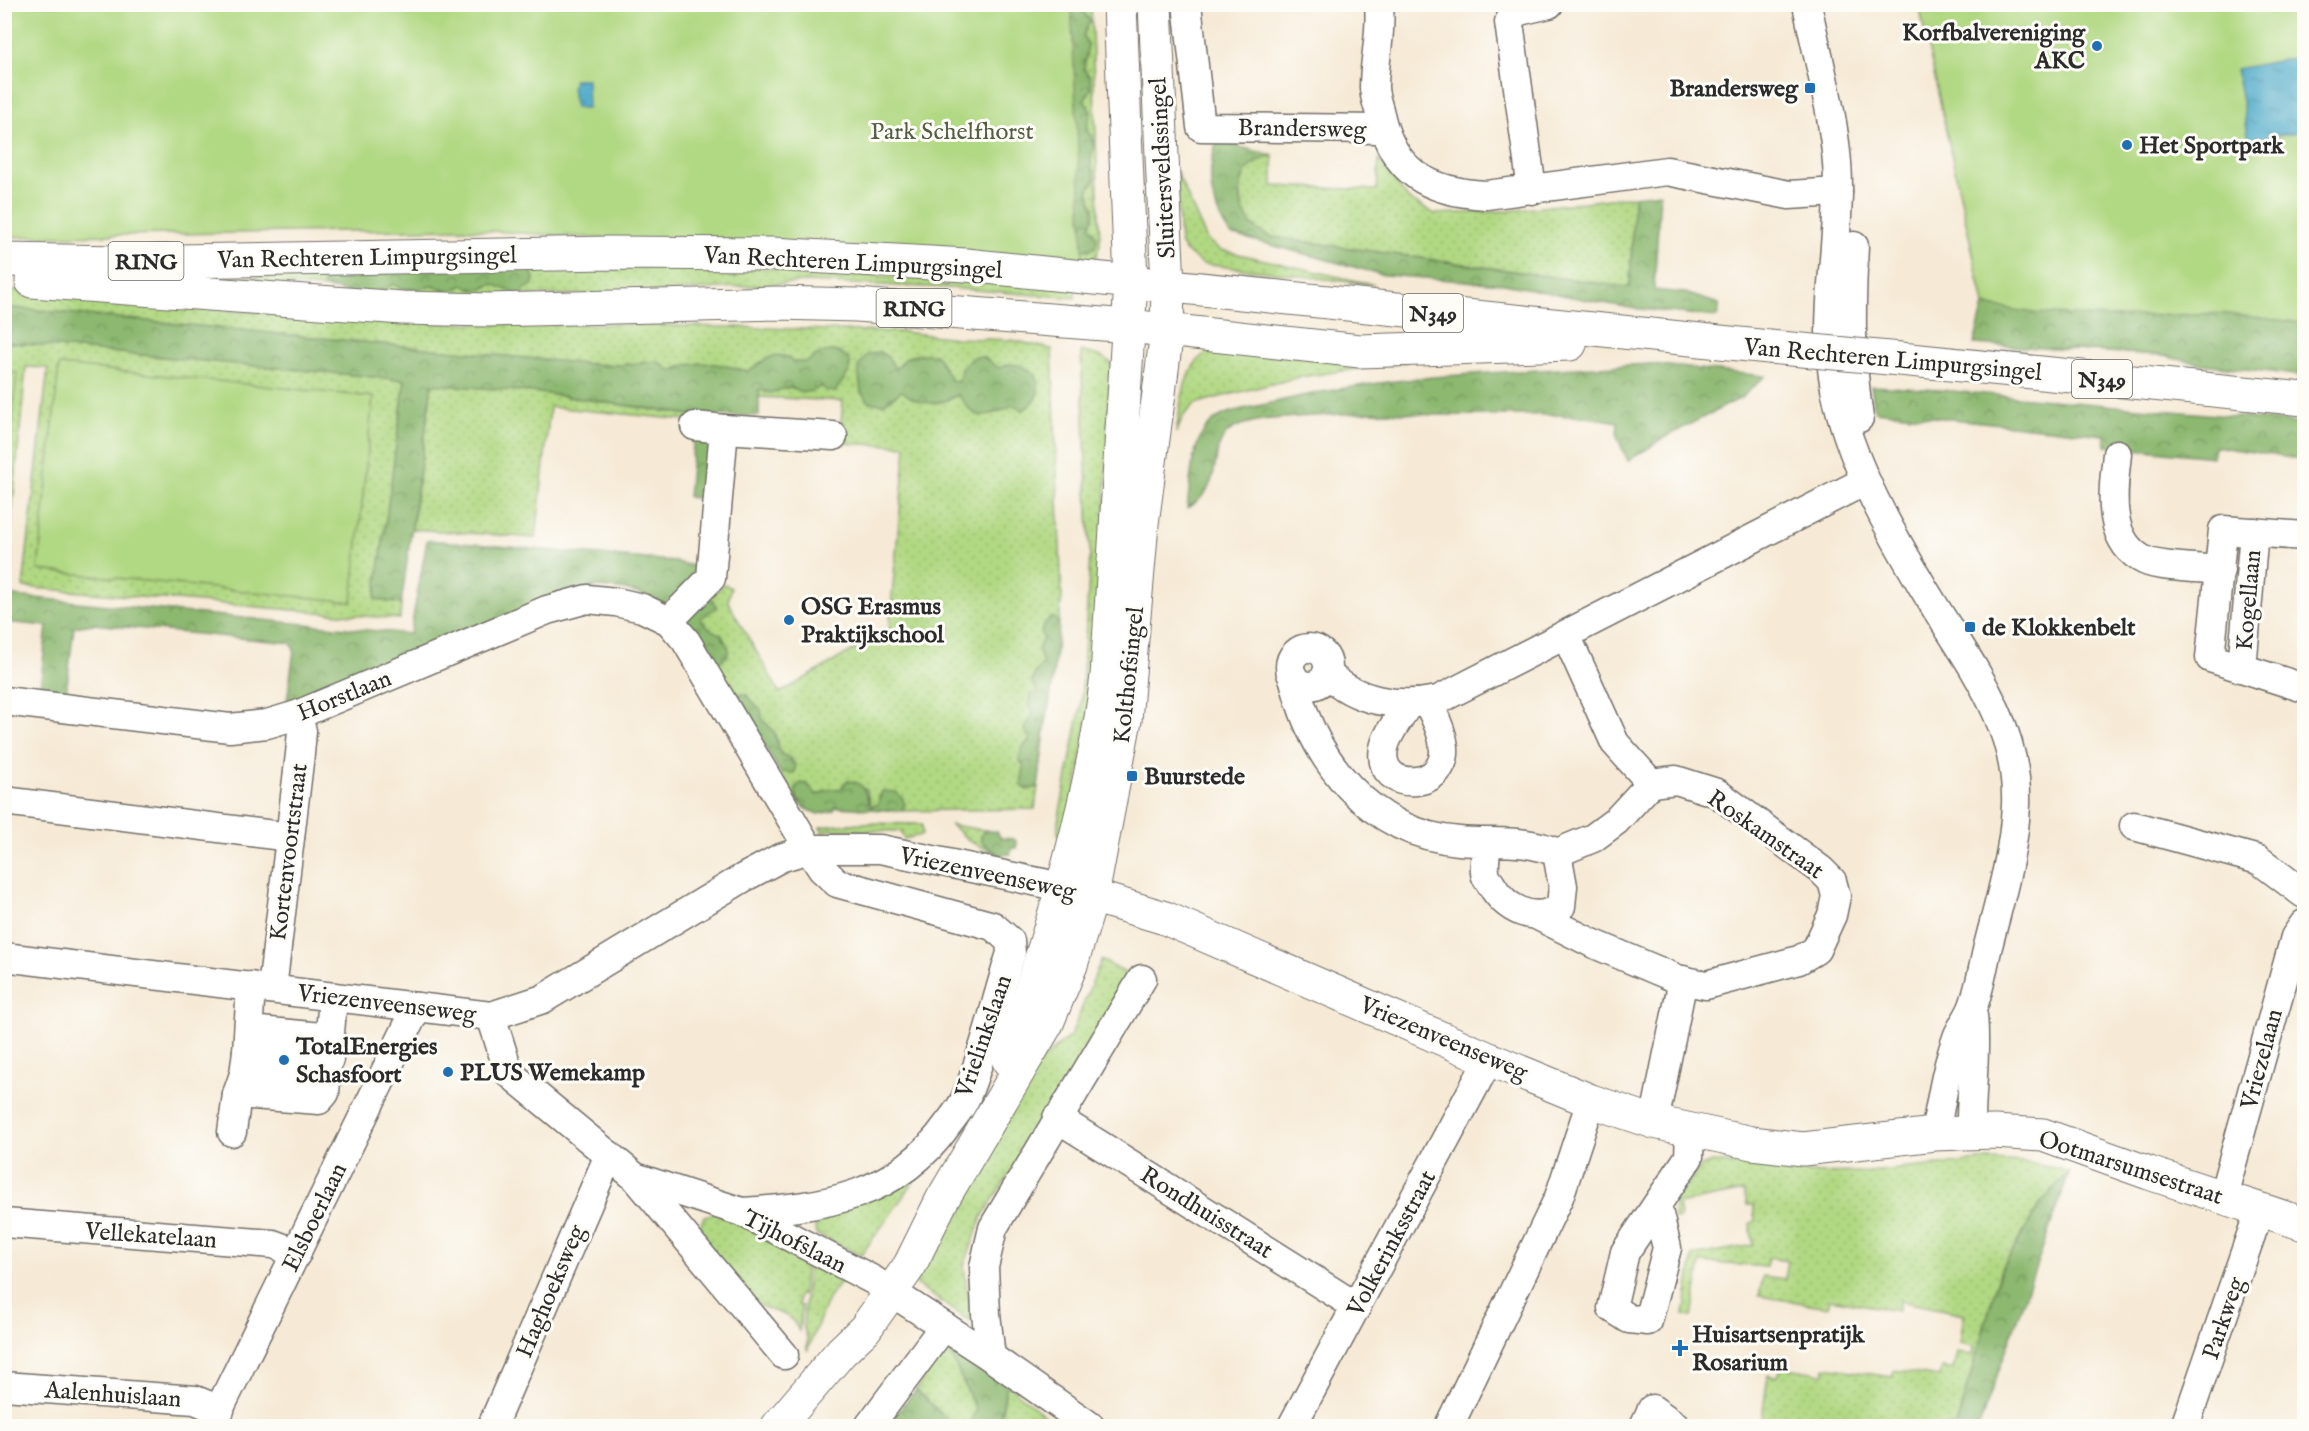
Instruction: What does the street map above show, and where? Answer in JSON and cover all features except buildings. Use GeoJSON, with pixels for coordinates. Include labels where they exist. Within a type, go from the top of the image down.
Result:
{"type":"FeatureCollection","features":[{"type":"Feature","properties":{"kind":"main road","name":"Sluitersveldssingel"},"geometry":{"type":"LineString","coordinates":[[1120,4],[1131,282],[1130,326]]}},
{"type":"Feature","properties":{"kind":"main road","name":"Sluitersveldssingel"},"geometry":{"type":"LineString","coordinates":[[1155,4],[1168,286],[1167,331]]}},
{"type":"Feature","properties":{"kind":"main road","name":"Van Rechteren Limpurgsingel"},"geometry":{"type":"LineString","coordinates":[[4,260],[121,262],[609,253],[772,254],[966,265],[2304,399]]}},
{"type":"Feature","properties":{"kind":"main road","name":"Van Rechteren Limpurgsingel"},"geometry":{"type":"LineString","coordinates":[[4,279],[402,308],[489,310],[778,303],[857,305],[1130,326],[1360,351],[1697,340]]}},
{"type":"Feature","properties":{"kind":"main road","name":"Kolthofsingel"},"geometry":{"type":"LineString","coordinates":[[1077,892],[1089,785],[1103,707],[1111,624],[1130,326]]}},
{"type":"Feature","properties":{"kind":"main road","name":"Kolthofsingel"},"geometry":{"type":"LineString","coordinates":[[778,1426],[841,1352],[882,1286],[926,1236],[942,1200],[998,1106],[1077,892],[1125,720],[1143,512],[1167,331]]}},
{"type":"Feature","properties":{"kind":"main road","name":"Vriezenveenseweg"},"geometry":{"type":"LineString","coordinates":[[1077,892],[1165,918],[1489,1059],[1591,1101],[1653,1122],[1752,1143],[1803,1149],[1971,1132]]}},
{"type":"Feature","properties":{"kind":"main road","name":"Ootmarsumsestraat"},"geometry":{"type":"LineString","coordinates":[[1971,1132],[2043,1135],[2304,1224]]}},
{"type":"Feature","properties":{"kind":"street","name":"Sluitersveldssingel"},"geometry":{"type":"LineString","coordinates":[[1187,4],[1201,127]]}},
{"type":"Feature","properties":{"kind":"street"},"geometry":{"type":"LineString","coordinates":[[1379,4],[1381,24],[1374,89],[1383,129]]}},
{"type":"Feature","properties":{"kind":"street"},"geometry":{"type":"LineString","coordinates":[[1532,190],[1509,22],[1515,12],[1549,4]]}},
{"type":"Feature","properties":{"kind":"street"},"geometry":{"type":"LineString","coordinates":[[1807,4],[1836,149],[1838,192],[1830,319],[1833,379],[1851,448],[1865,481],[1924,589],[1994,703],[2006,734],[2013,765],[2016,804],[2010,857],[1972,1008],[1958,1035],[1944,1085],[1935,1134]]}},
{"type":"Feature","properties":{"kind":"street","name":"Brandersweg"},"geometry":{"type":"LineString","coordinates":[[1201,127],[1383,129],[1396,158],[1417,177],[1462,194],[1486,195],[1532,190],[1667,171],[1789,195],[1838,192]]}},
{"type":"Feature","properties":{"kind":"street"},"geometry":{"type":"LineString","coordinates":[[695,426],[833,436]]}},
{"type":"Feature","properties":{"kind":"street"},"geometry":{"type":"LineString","coordinates":[[669,621],[711,578],[724,429]]}},
{"type":"Feature","properties":{"kind":"street","name":"Kogellaan"},"geometry":{"type":"LineString","coordinates":[[2117,454],[2112,502],[2118,531],[2133,551],[2147,562],[2220,570]]}},
{"type":"Feature","properties":{"kind":"street"},"geometry":{"type":"LineString","coordinates":[[1557,854],[1539,844],[1487,843],[1430,838],[1400,826],[1366,804],[1328,760],[1302,713],[1291,670],[1292,658],[1301,650],[1308,648],[1324,655],[1327,673],[1336,682],[1364,696],[1418,703],[1446,696],[1865,481]]}},
{"type":"Feature","properties":{"kind":"street","name":"Kogellaan"},"geometry":{"type":"LineString","coordinates":[[2304,536],[2223,530],[2210,657],[2304,688]]}},
{"type":"Feature","properties":{"kind":"street","name":"Kogellaan"},"geometry":{"type":"LineString","coordinates":[[2242,668],[2254,532]]}},
{"type":"Feature","properties":{"kind":"street","name":"Horstlaan"},"geometry":{"type":"LineString","coordinates":[[4,701],[230,728],[267,724],[297,715],[547,610],[587,599],[616,602],[642,608],[669,621],[686,641],[809,849]]}},
{"type":"Feature","properties":{"kind":"street"},"geometry":{"type":"LineString","coordinates":[[1557,854],[1593,838],[1616,821],[1651,783],[1615,743],[1566,635]]}},
{"type":"Feature","properties":{"kind":"street","name":"Kortenvoortstraat"},"geometry":{"type":"LineString","coordinates":[[232,1132],[290,837],[302,731],[297,715]]}},
{"type":"Feature","properties":{"kind":"street","name":"Roskamstraat"},"geometry":{"type":"LineString","coordinates":[[1487,843],[1485,874],[1499,898],[1521,912],[1536,915],[1592,943],[1683,980],[1706,985],[1799,960],[1816,950],[1824,936],[1836,896],[1832,881],[1821,870],[1717,793],[1676,780],[1651,783]]}},
{"type":"Feature","properties":{"kind":"street"},"geometry":{"type":"LineString","coordinates":[[4,801],[290,837]]}},
{"type":"Feature","properties":{"kind":"street"},"geometry":{"type":"LineString","coordinates":[[2134,826],[2259,860],[2304,894]]}},
{"type":"Feature","properties":{"kind":"street","name":"Vriezenveenseweg"},"geometry":{"type":"LineString","coordinates":[[4,957],[491,1016],[543,999],[743,878],[780,858],[809,849],[880,849],[1077,892]]}},
{"type":"Feature","properties":{"kind":"street","name":"Vrielinkslaan"},"geometry":{"type":"LineString","coordinates":[[741,1212],[790,1209],[844,1199],[870,1190],[918,1159],[935,1143],[965,1099],[1011,953],[1010,941],[993,927],[837,883],[822,869],[809,849]]}},
{"type":"Feature","properties":{"kind":"street"},"geometry":{"type":"LineString","coordinates":[[1536,915],[1552,913],[1561,906],[1563,886],[1557,854]]}},
{"type":"Feature","properties":{"kind":"street","name":"Vriezelaan"},"geometry":{"type":"LineString","coordinates":[[2223,1196],[2295,937],[2304,924]]}},
{"type":"Feature","properties":{"kind":"street"},"geometry":{"type":"LineString","coordinates":[[992,1357],[986,1314],[984,1267],[993,1228],[1142,979]]}},
{"type":"Feature","properties":{"kind":"street"},"geometry":{"type":"LineString","coordinates":[[1653,1122],[1683,980]]}},
{"type":"Feature","properties":{"kind":"street"},"geometry":{"type":"LineString","coordinates":[[244,1062],[319,1100],[325,1093],[333,997]]}},
{"type":"Feature","properties":{"kind":"street","name":"Elsboerlaan"},"geometry":{"type":"LineString","coordinates":[[216,1418],[417,1007]]}},
{"type":"Feature","properties":{"kind":"street"},"geometry":{"type":"LineString","coordinates":[[1971,1132],[1970,1089],[1975,1039],[1972,1008]]}},
{"type":"Feature","properties":{"kind":"street","name":"Tijhofslaan"},"geometry":{"type":"LineString","coordinates":[[491,1016],[509,1072],[635,1177],[784,1355]]}},
{"type":"Feature","properties":{"kind":"street"},"geometry":{"type":"LineString","coordinates":[[244,1062],[329,1058]]}},
{"type":"Feature","properties":{"kind":"street","name":"Volkerinksstraat"},"geometry":{"type":"LineString","coordinates":[[1292,1426],[1489,1059]]}},
{"type":"Feature","properties":{"kind":"street"},"geometry":{"type":"LineString","coordinates":[[1449,1426],[1558,1197],[1591,1101]]}},
{"type":"Feature","properties":{"kind":"street","name":"Rondhuisstraat"},"geometry":{"type":"LineString","coordinates":[[1057,1118],[1357,1307]]}},
{"type":"Feature","properties":{"kind":"street"},"geometry":{"type":"LineString","coordinates":[[1657,1206],[1689,1157],[1690,1131]]}},
{"type":"Feature","properties":{"kind":"street","name":"Haghoeksweg"},"geometry":{"type":"LineString","coordinates":[[492,1426],[609,1155]]}},
{"type":"Feature","properties":{"kind":"street","name":"Tijhofslaan"},"geometry":{"type":"LineString","coordinates":[[635,1177],[741,1212],[882,1286],[992,1357],[1090,1426]]}},
{"type":"Feature","properties":{"kind":"street","name":"Parkweg"},"geometry":{"type":"LineString","coordinates":[[2185,1426],[2260,1209]]}},
{"type":"Feature","properties":{"kind":"street","name":"Vellekatelaan"},"geometry":{"type":"LineString","coordinates":[[4,1223],[273,1244],[297,1253]]}},
{"type":"Feature","properties":{"kind":"street"},"geometry":{"type":"LineString","coordinates":[[869,1426],[944,1326]]}},
{"type":"Feature","properties":{"kind":"street","name":"Aalenhuislaan"},"geometry":{"type":"LineString","coordinates":[[4,1386],[195,1400],[216,1418]]}},
{"type":"Feature","properties":{"kind":"street"},"geometry":{"type":"LineString","coordinates":[[1644,1426],[1652,1409],[1676,1426]]}},
{"type":"Feature","properties":{"kind":"green space","name":"Park Schelfhorst"},"geometry":{"type":"Polygon","coordinates":[[[4,5],[1071,5],[1084,271],[461,229],[5,237],[4,5]]]}},
{"type":"Feature","properties":{"kind":"green space"},"geometry":{"type":"Polygon","coordinates":[[[1067,5],[1091,5],[1100,244],[1096,257],[1079,265],[1067,5]]]}},
{"type":"Feature","properties":{"kind":"green space"},"geometry":{"type":"Polygon","coordinates":[[[1067,5],[1086,5],[1081,9],[1090,21],[1083,36],[1088,44],[1084,69],[1090,77],[1091,89],[1084,100],[1091,112],[1086,130],[1094,144],[1091,163],[1095,179],[1088,191],[1094,212],[1090,225],[1097,238],[1095,247],[1090,250],[1081,249],[1067,5]]]}},
{"type":"Feature","properties":{"kind":"green space","name":"Het Sportpark"},"geometry":{"type":"Polygon","coordinates":[[[1919,5],[2304,5],[2304,323],[2221,313],[2110,317],[2035,313],[1984,305],[1919,5]]]}},
{"type":"Feature","properties":{"kind":"green space"},"geometry":{"type":"Polygon","coordinates":[[[1223,143],[1273,155],[1254,163],[1247,171],[1240,194],[1244,211],[1252,225],[1272,237],[1618,286],[1630,287],[1634,196],[1660,193],[1654,290],[1685,293],[1719,304],[1717,317],[1630,308],[1504,284],[1384,275],[1230,234],[1214,202],[1211,180],[1216,144],[1223,143]]]}},
{"type":"Feature","properties":{"kind":"green space"},"geometry":{"type":"Polygon","coordinates":[[[1273,155],[1273,186],[1377,190],[1379,159],[1408,199],[1435,214],[1508,211],[1634,196],[1630,288],[1272,237],[1252,225],[1244,211],[1240,194],[1247,171],[1254,163],[1273,155]]]}},
{"type":"Feature","properties":{"kind":"green space"},"geometry":{"type":"Polygon","coordinates":[[[1176,170],[1207,240],[1221,250],[1375,285],[1203,264],[1185,251],[1180,243],[1176,170]]]}},
{"type":"Feature","properties":{"kind":"green space"},"geometry":{"type":"Polygon","coordinates":[[[529,266],[534,278],[533,284],[518,294],[492,284],[478,290],[463,285],[449,291],[434,286],[408,289],[393,284],[376,293],[359,295],[323,285],[322,275],[529,266]]]}},
{"type":"Feature","properties":{"kind":"green space"},"geometry":{"type":"Polygon","coordinates":[[[730,266],[1076,288],[1075,298],[950,288],[805,282],[636,294],[414,296],[207,278],[730,266]]]}},
{"type":"Feature","properties":{"kind":"green space"},"geometry":{"type":"Polygon","coordinates":[[[4,289],[234,311],[435,323],[620,324],[903,332],[957,338],[1012,340],[1052,349],[1062,597],[1035,809],[901,811],[904,805],[879,797],[878,804],[871,807],[866,789],[823,792],[817,795],[807,784],[796,787],[799,804],[707,649],[684,618],[725,584],[731,588],[728,602],[780,693],[889,629],[906,446],[839,443],[843,401],[758,397],[760,377],[566,362],[5,307],[4,289]]]}},
{"type":"Feature","properties":{"kind":"green space"},"geometry":{"type":"Polygon","coordinates":[[[1984,305],[2035,313],[2110,317],[2221,313],[2304,323],[2304,376],[2202,364],[2158,355],[1974,344],[1984,305]]]}},
{"type":"Feature","properties":{"kind":"green space"},"geometry":{"type":"Polygon","coordinates":[[[4,307],[609,366],[657,361],[671,371],[700,363],[719,364],[748,371],[776,355],[787,357],[793,362],[807,362],[829,351],[840,353],[850,362],[849,372],[835,392],[827,391],[821,386],[806,392],[790,387],[770,393],[759,389],[759,416],[693,415],[535,392],[432,384],[401,604],[375,599],[405,380],[5,342],[4,307]]]}},
{"type":"Feature","properties":{"kind":"green space"},"geometry":{"type":"Polygon","coordinates":[[[5,342],[406,380],[375,599],[401,604],[400,619],[23,587],[48,368],[26,367],[5,587],[5,342]]]}},
{"type":"Feature","properties":{"kind":"green space"},"geometry":{"type":"Polygon","coordinates":[[[1081,351],[1102,357],[1111,363],[1099,653],[1068,835],[1058,834],[1058,822],[1081,705],[1090,555],[1081,351]]]}},
{"type":"Feature","properties":{"kind":"green space"},"geometry":{"type":"Polygon","coordinates":[[[879,352],[888,357],[895,368],[909,356],[936,354],[951,380],[959,382],[961,369],[974,357],[983,357],[999,368],[1019,365],[1036,375],[1037,395],[1032,403],[1023,410],[1012,405],[987,415],[973,413],[958,395],[951,399],[929,403],[915,400],[902,391],[883,404],[869,402],[861,392],[858,367],[867,355],[879,352]]]}},
{"type":"Feature","properties":{"kind":"green space"},"geometry":{"type":"Polygon","coordinates":[[[1207,352],[1407,362],[1300,377],[1195,404],[1184,415],[1176,433],[1181,399],[1188,377],[1192,368],[1207,352]]]}},
{"type":"Feature","properties":{"kind":"green space"},"geometry":{"type":"Polygon","coordinates":[[[1651,364],[1765,376],[1741,398],[1667,436],[1628,461],[1617,437],[1618,422],[1597,418],[1377,412],[1250,422],[1226,434],[1220,443],[1213,477],[1208,488],[1200,499],[1187,508],[1195,450],[1199,439],[1212,422],[1231,412],[1314,393],[1410,379],[1651,364]]]}},
{"type":"Feature","properties":{"kind":"green space"},"geometry":{"type":"Polygon","coordinates":[[[59,365],[373,397],[352,602],[38,570],[59,365]]]}},
{"type":"Feature","properties":{"kind":"green space"},"geometry":{"type":"Polygon","coordinates":[[[4,372],[17,373],[5,499],[4,372]]]}},
{"type":"Feature","properties":{"kind":"green space"},"geometry":{"type":"Polygon","coordinates":[[[432,384],[535,392],[722,420],[697,421],[550,407],[536,538],[412,529],[432,384]]]}},
{"type":"Feature","properties":{"kind":"green space"},"geometry":{"type":"Polygon","coordinates":[[[1871,386],[1941,390],[2304,423],[2304,460],[2214,446],[2212,457],[2106,446],[2105,435],[1875,411],[1871,386]]]}},
{"type":"Feature","properties":{"kind":"green space"},"geometry":{"type":"Polygon","coordinates":[[[694,435],[712,437],[705,499],[688,497],[694,435]]]}},
{"type":"Feature","properties":{"kind":"green space"},"geometry":{"type":"Polygon","coordinates":[[[427,540],[671,561],[698,567],[669,606],[633,592],[596,587],[286,708],[294,650],[291,643],[93,624],[74,627],[65,701],[39,698],[47,626],[5,622],[4,595],[410,634],[427,540]]]}},
{"type":"Feature","properties":{"kind":"green space"},"geometry":{"type":"Polygon","coordinates":[[[712,599],[717,607],[701,618],[709,628],[721,634],[729,649],[727,656],[716,664],[684,618],[705,600],[712,599]]]}},
{"type":"Feature","properties":{"kind":"green space"},"geometry":{"type":"Polygon","coordinates":[[[1050,618],[1055,618],[1059,626],[1049,708],[1038,787],[1027,790],[1021,785],[1024,767],[1019,759],[1023,747],[1030,740],[1025,730],[1033,712],[1029,706],[1031,696],[1037,691],[1032,683],[1035,673],[1043,663],[1038,649],[1043,638],[1042,627],[1050,618]]]}},
{"type":"Feature","properties":{"kind":"green space"},"geometry":{"type":"Polygon","coordinates":[[[746,694],[761,710],[762,719],[774,732],[781,754],[790,758],[796,766],[794,773],[780,772],[734,695],[746,694]]]}},
{"type":"Feature","properties":{"kind":"green space"},"geometry":{"type":"Polygon","coordinates":[[[847,781],[858,783],[861,786],[871,807],[878,804],[882,791],[896,792],[905,805],[901,811],[836,807],[833,811],[818,814],[805,807],[797,797],[796,787],[801,783],[807,784],[817,795],[831,789],[840,790],[847,781]]]}},
{"type":"Feature","properties":{"kind":"green space"},"geometry":{"type":"Polygon","coordinates":[[[859,823],[922,824],[922,835],[904,839],[901,831],[826,830],[824,836],[820,827],[859,823]]]}},
{"type":"Feature","properties":{"kind":"green space"},"geometry":{"type":"Polygon","coordinates":[[[951,825],[985,830],[981,835],[982,842],[999,855],[971,842],[951,825]]]}},
{"type":"Feature","properties":{"kind":"green space"},"geometry":{"type":"Polygon","coordinates":[[[985,830],[997,832],[1001,838],[1014,839],[1017,843],[1016,848],[1011,848],[1010,854],[999,855],[982,842],[981,835],[985,830]]]}},
{"type":"Feature","properties":{"kind":"green space"},"geometry":{"type":"Polygon","coordinates":[[[1101,960],[1133,977],[982,1217],[964,1266],[971,1322],[917,1285],[916,1276],[1037,1064],[1071,1035],[1101,960]]]}},
{"type":"Feature","properties":{"kind":"green space"},"geometry":{"type":"Polygon","coordinates":[[[1990,1160],[2023,1162],[2070,1171],[2040,1204],[2000,1272],[1956,1426],[1761,1426],[1768,1375],[1776,1377],[1782,1367],[1824,1374],[1825,1367],[1892,1377],[1894,1370],[1940,1377],[1942,1368],[1953,1369],[1957,1353],[1973,1355],[1974,1346],[1960,1343],[1964,1314],[1900,1301],[1898,1311],[1830,1299],[1828,1307],[1759,1296],[1763,1276],[1785,1279],[1788,1261],[1768,1258],[1766,1267],[1701,1262],[1692,1317],[1684,1315],[1693,1256],[1753,1245],[1750,1224],[1755,1221],[1753,1205],[1747,1205],[1744,1191],[1678,1204],[1680,1218],[1674,1219],[1674,1201],[1701,1166],[1713,1162],[1812,1173],[1869,1172],[1990,1160]]]}},
{"type":"Feature","properties":{"kind":"green space"},"geometry":{"type":"Polygon","coordinates":[[[2070,1171],[1979,1426],[1956,1426],[2000,1272],[2040,1204],[2070,1171]]]}},
{"type":"Feature","properties":{"kind":"green space"},"geometry":{"type":"Polygon","coordinates":[[[920,1173],[861,1255],[816,1234],[813,1212],[920,1173]]]}},
{"type":"Feature","properties":{"kind":"green space"},"geometry":{"type":"Polygon","coordinates":[[[715,1213],[806,1255],[803,1295],[799,1295],[798,1305],[802,1306],[799,1331],[790,1318],[764,1308],[752,1299],[698,1232],[704,1216],[715,1213]]]}},
{"type":"Feature","properties":{"kind":"green space"},"geometry":{"type":"Polygon","coordinates":[[[809,1257],[845,1275],[828,1299],[807,1351],[807,1337],[803,1327],[809,1257]]]}},
{"type":"Feature","properties":{"kind":"green space"},"geometry":{"type":"Polygon","coordinates":[[[946,1344],[976,1410],[968,1426],[954,1426],[916,1390],[946,1344]]]}},
{"type":"Feature","properties":{"kind":"green space"},"geometry":{"type":"Polygon","coordinates":[[[946,1344],[1007,1384],[1001,1415],[1006,1426],[968,1426],[976,1410],[946,1344]]]}},
{"type":"Feature","properties":{"kind":"green space"},"geometry":{"type":"Polygon","coordinates":[[[1007,1384],[1057,1426],[1006,1426],[1001,1416],[1007,1384]]]}},
{"type":"Feature","properties":{"kind":"green space"},"geometry":{"type":"Polygon","coordinates":[[[916,1390],[954,1426],[886,1426],[916,1390]]]}},
{"type":"Feature","properties":{"kind":"water"},"geometry":{"type":"Polygon","coordinates":[[[2298,57],[2304,85],[2304,131],[2249,140],[2236,69],[2298,57]]]}},
{"type":"Feature","properties":{"kind":"water"},"geometry":{"type":"Polygon","coordinates":[[[574,79],[587,79],[588,108],[575,108],[572,87],[574,79]]]}},
{"type":"Feature","properties":{"kind":"place","name":"Korfbalvereniging AKC"},"geometry":{"type":"Point","coordinates":[2097,46]}},
{"type":"Feature","properties":{"kind":"place","name":"Brandersweg"},"geometry":{"type":"Point","coordinates":[1810,88]}},
{"type":"Feature","properties":{"kind":"place","name":"Het Sportpark"},"geometry":{"type":"Point","coordinates":[2127,145]}},
{"type":"Feature","properties":{"kind":"place","name":"OSG Erasmus Praktijkschool"},"geometry":{"type":"Point","coordinates":[789,620]}},
{"type":"Feature","properties":{"kind":"place","name":"de Klokkenbelt"},"geometry":{"type":"Point","coordinates":[1970,627]}},
{"type":"Feature","properties":{"kind":"place","name":"Buurstede"},"geometry":{"type":"Point","coordinates":[1132,776]}},
{"type":"Feature","properties":{"kind":"place","name":"TotalEnergies Schasfoort"},"geometry":{"type":"Point","coordinates":[284,1060]}},
{"type":"Feature","properties":{"kind":"place","name":"PLUS Wemekamp"},"geometry":{"type":"Point","coordinates":[448,1072]}},
{"type":"Feature","properties":{"kind":"place","name":"Huisartsenpratijk Rosarium"},"geometry":{"type":"Point","coordinates":[1680,1348]}}]}
